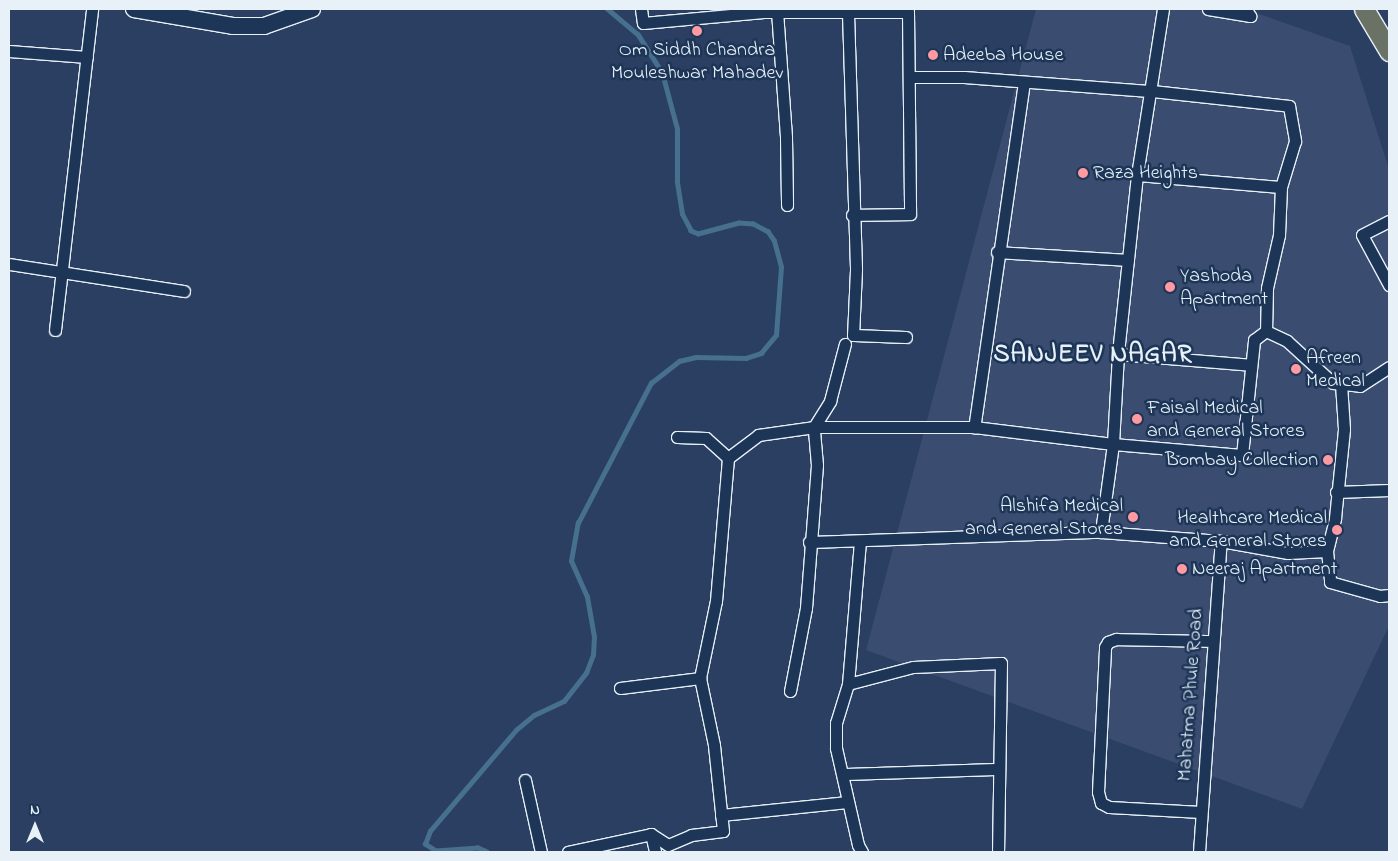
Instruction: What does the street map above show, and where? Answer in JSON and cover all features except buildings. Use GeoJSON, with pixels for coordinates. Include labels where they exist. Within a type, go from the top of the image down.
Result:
{"type":"FeatureCollection","features":[{"type":"Feature","properties":{"kind":"main road"},"geometry":{"type":"LineString","coordinates":[[135,9],[233,26],[264,26],[312,9]]}},
{"type":"Feature","properties":{"kind":"main road"},"geometry":{"type":"LineString","coordinates":[[1364,9],[1389,51]]}},
{"type":"Feature","properties":{"kind":"street"},"geometry":{"type":"LineString","coordinates":[[55,330],[64,271],[92,9]]}},
{"type":"Feature","properties":{"kind":"street"},"geometry":{"type":"LineString","coordinates":[[641,9],[643,23],[707,13],[764,11],[848,13],[908,10],[910,214],[852,215]]}},
{"type":"Feature","properties":{"kind":"street"},"geometry":{"type":"LineString","coordinates":[[1101,532],[1113,444],[1118,354],[1137,175],[1152,90],[1162,9]]}},
{"type":"Feature","properties":{"kind":"street"},"geometry":{"type":"LineString","coordinates":[[1208,9],[1250,16],[1246,9]]}},
{"type":"Feature","properties":{"kind":"street"},"geometry":{"type":"LineString","coordinates":[[777,12],[786,138],[787,205]]}},
{"type":"Feature","properties":{"kind":"street"},"geometry":{"type":"LineString","coordinates":[[848,13],[852,215],[856,270],[852,335],[906,337]]}},
{"type":"Feature","properties":{"kind":"street"},"geometry":{"type":"LineString","coordinates":[[9,51],[87,57]]}},
{"type":"Feature","properties":{"kind":"street"},"geometry":{"type":"LineString","coordinates":[[910,78],[964,77],[1152,90],[1289,106],[1295,141],[1281,187],[1279,235],[1267,288],[1266,331]]}},
{"type":"Feature","properties":{"kind":"street"},"geometry":{"type":"LineString","coordinates":[[974,427],[997,252],[1024,82]]}},
{"type":"Feature","properties":{"kind":"street"},"geometry":{"type":"LineString","coordinates":[[1137,175],[1281,187]]}},
{"type":"Feature","properties":{"kind":"street"},"geometry":{"type":"LineString","coordinates":[[1389,221],[1362,235],[1389,285]]}},
{"type":"Feature","properties":{"kind":"street"},"geometry":{"type":"LineString","coordinates":[[997,252],[1128,260]]}},
{"type":"Feature","properties":{"kind":"street"},"geometry":{"type":"LineString","coordinates":[[9,264],[184,291]]}},
{"type":"Feature","properties":{"kind":"street"},"geometry":{"type":"LineString","coordinates":[[568,852],[651,834],[668,844],[691,835],[723,831],[714,745],[700,678],[716,601],[728,458],[758,435],[814,427],[974,427],[1113,444],[1242,455],[1254,340],[1266,331]]}},
{"type":"Feature","properties":{"kind":"street"},"geometry":{"type":"LineString","coordinates":[[1266,331],[1287,341],[1333,383],[1360,386],[1389,367]]}},
{"type":"Feature","properties":{"kind":"street"},"geometry":{"type":"LineString","coordinates":[[790,691],[806,608],[809,542],[815,516],[817,465],[814,427],[830,401],[845,344]]}},
{"type":"Feature","properties":{"kind":"street"},"geometry":{"type":"LineString","coordinates":[[1118,354],[1251,364]]}},
{"type":"Feature","properties":{"kind":"street"},"geometry":{"type":"LineString","coordinates":[[1341,384],[1344,429],[1336,492],[1335,518],[1327,551],[1330,582],[1380,596],[1389,595]]}},
{"type":"Feature","properties":{"kind":"street"},"geometry":{"type":"LineString","coordinates":[[677,437],[706,438],[728,458]]}},
{"type":"Feature","properties":{"kind":"street"},"geometry":{"type":"LineString","coordinates":[[1336,492],[1389,490]]}},
{"type":"Feature","properties":{"kind":"street"},"geometry":{"type":"LineString","coordinates":[[809,542],[1101,532],[1221,541],[1288,553],[1327,551]]}},
{"type":"Feature","properties":{"kind":"street"},"geometry":{"type":"LineString","coordinates":[[860,541],[848,684],[836,724],[836,748],[844,774],[847,802],[862,852]]}},
{"type":"Feature","properties":{"kind":"street","name":"Mahatma Phule Road"},"geometry":{"type":"LineString","coordinates":[[1199,852],[1212,641],[1221,541]]}},
{"type":"Feature","properties":{"kind":"street"},"geometry":{"type":"LineString","coordinates":[[1201,812],[1108,807],[1099,800],[1105,648],[1108,642],[1116,639],[1212,641]]}},
{"type":"Feature","properties":{"kind":"street"},"geometry":{"type":"LineString","coordinates":[[848,684],[913,667],[1001,663],[997,769],[998,852]]}},
{"type":"Feature","properties":{"kind":"street"},"geometry":{"type":"LineString","coordinates":[[620,688],[700,678]]}},
{"type":"Feature","properties":{"kind":"street"},"geometry":{"type":"LineString","coordinates":[[844,774],[997,769]]}},
{"type":"Feature","properties":{"kind":"street"},"geometry":{"type":"LineString","coordinates":[[525,780],[542,852]]}},
{"type":"Feature","properties":{"kind":"street"},"geometry":{"type":"LineString","coordinates":[[721,815],[847,802]]}},
{"type":"Feature","properties":{"kind":"street"},"geometry":{"type":"LineString","coordinates":[[651,834],[655,852]]}},
{"type":"Feature","properties":{"kind":"shaded area"},"geometry":{"type":"Polygon","coordinates":[[[1036,9],[1245,9],[1350,46],[1389,169],[1389,626],[1302,809],[866,650],[1036,9]]]}},
{"type":"Feature","properties":{"kind":"waterway"},"geometry":{"type":"LineString","coordinates":[[487,852],[478,848],[436,851],[425,844],[430,831],[516,730],[534,715],[564,701],[586,673],[593,655],[594,637],[587,597],[571,561],[578,523],[651,383],[679,361],[696,357],[746,358],[761,353],[776,335],[781,267],[774,241],[768,232],[753,224],[739,223],[698,234],[691,231],[682,214],[677,181],[677,129],[662,73],[638,35],[607,9]]}},
{"type":"Feature","properties":{"kind":"place","name":"Om Siddh Chandra Mouleshwar Mahadev"},"geometry":{"type":"Point","coordinates":[697,31]}},
{"type":"Feature","properties":{"kind":"place","name":"Adeeba House"},"geometry":{"type":"Point","coordinates":[933,55]}},
{"type":"Feature","properties":{"kind":"place","name":"Raza Heights"},"geometry":{"type":"Point","coordinates":[1083,173]}},
{"type":"Feature","properties":{"kind":"place","name":"Yashoda Apartment"},"geometry":{"type":"Point","coordinates":[1170,287]}},
{"type":"Feature","properties":{"kind":"place","name":"Afreen Medical"},"geometry":{"type":"Point","coordinates":[1296,369]}},
{"type":"Feature","properties":{"kind":"place","name":"Faisal Medical and General Stores"},"geometry":{"type":"Point","coordinates":[1137,419]}},
{"type":"Feature","properties":{"kind":"place","name":"Bombay Collection"},"geometry":{"type":"Point","coordinates":[1328,460]}},
{"type":"Feature","properties":{"kind":"place","name":"Alshifa Medical and General Stores"},"geometry":{"type":"Point","coordinates":[1133,517]}},
{"type":"Feature","properties":{"kind":"place","name":"Healthcare Medical and General Stores"},"geometry":{"type":"Point","coordinates":[1337,530]}},
{"type":"Feature","properties":{"kind":"place","name":"Neeraj Apartment"},"geometry":{"type":"Point","coordinates":[1182,569]}},
{"type":"Feature","properties":{"kind":"district","name":"SANJEEV NAGAR"},"geometry":{"type":"Point","coordinates":[1093,355]}}]}
